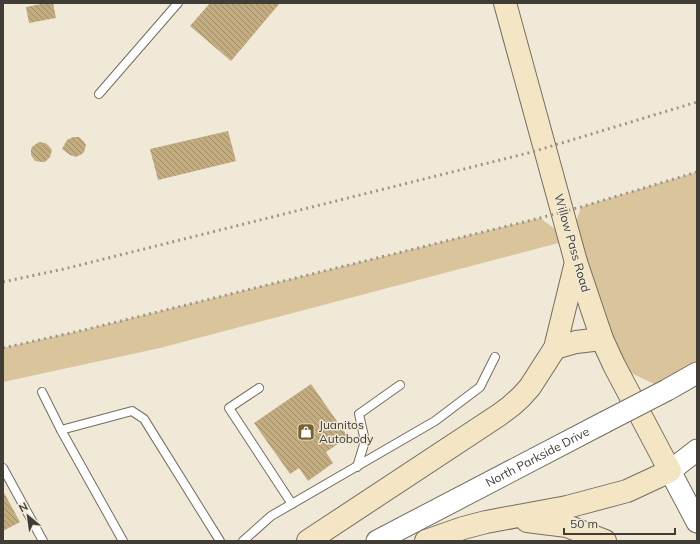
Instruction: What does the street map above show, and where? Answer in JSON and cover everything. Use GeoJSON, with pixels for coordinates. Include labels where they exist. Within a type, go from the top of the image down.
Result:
{"type":"FeatureCollection","features":[{"type":"Feature","properties":{"kind":"main road","name":"Willow Pass Road"},"geometry":{"type":"LineString","coordinates":[[505,3],[576,262],[602,339],[614,365],[670,471]]}},
{"type":"Feature","properties":{"kind":"main road"},"geometry":{"type":"LineString","coordinates":[[308,541],[511,406],[521,397],[530,387],[555,348],[576,262]]}},
{"type":"Feature","properties":{"kind":"main road"},"geometry":{"type":"LineString","coordinates":[[555,348],[576,342],[602,339]]}},
{"type":"Feature","properties":{"kind":"main road"},"geometry":{"type":"LineString","coordinates":[[426,541],[463,528],[486,522],[568,507],[627,491],[670,471]]}},
{"type":"Feature","properties":{"kind":"main road"},"geometry":{"type":"LineString","coordinates":[[510,518],[567,526],[605,541]]}},
{"type":"Feature","properties":{"kind":"street","name":"North Parkside Drive"},"geometry":{"type":"LineString","coordinates":[[377,541],[697,373]]}},
{"type":"Feature","properties":{"kind":"street"},"geometry":{"type":"LineString","coordinates":[[697,450],[670,471],[697,522]]}},
{"type":"Feature","properties":{"kind":"lane"},"geometry":{"type":"LineString","coordinates":[[99,94],[178,3]]}},
{"type":"Feature","properties":{"kind":"lane"},"geometry":{"type":"LineString","coordinates":[[243,541],[271,516],[434,421],[480,387],[495,357]]}},
{"type":"Feature","properties":{"kind":"lane"},"geometry":{"type":"LineString","coordinates":[[357,467],[365,441],[359,414],[400,385]]}},
{"type":"Feature","properties":{"kind":"lane"},"geometry":{"type":"LineString","coordinates":[[259,388],[229,408],[292,504]]}},
{"type":"Feature","properties":{"kind":"lane"},"geometry":{"type":"LineString","coordinates":[[42,392],[61,430],[123,541]]}},
{"type":"Feature","properties":{"kind":"lane"},"geometry":{"type":"LineString","coordinates":[[61,430],[132,411],[144,419],[220,541]]}},
{"type":"Feature","properties":{"kind":"lane"},"geometry":{"type":"LineString","coordinates":[[3,468],[43,541]]}},
{"type":"Feature","properties":{"kind":"shaded area"},"geometry":{"type":"Polygon","coordinates":[[[697,172],[697,373],[667,390],[614,365],[570,240],[581,207],[697,172]]]}},
{"type":"Feature","properties":{"kind":"shaded area"},"geometry":{"type":"Polygon","coordinates":[[[540,218],[570,240],[160,348],[3,382],[3,348],[84,330],[540,218]]]}},
{"type":"Feature","properties":{"kind":"building"},"geometry":{"type":"Polygon","coordinates":[[[53,3],[56,18],[29,23],[26,7],[53,3]]]}},
{"type":"Feature","properties":{"kind":"building"},"geometry":{"type":"Polygon","coordinates":[[[210,3],[280,3],[231,61],[190,26],[210,3]]]}},
{"type":"Feature","properties":{"kind":"building"},"geometry":{"type":"Polygon","coordinates":[[[228,131],[236,161],[158,180],[150,149],[228,131]]]}},
{"type":"Feature","properties":{"kind":"building"},"geometry":{"type":"Polygon","coordinates":[[[73,137],[79,137],[86,145],[84,152],[76,157],[70,155],[62,149],[67,140],[73,137]]]}},
{"type":"Feature","properties":{"kind":"building"},"geometry":{"type":"Polygon","coordinates":[[[39,142],[45,143],[52,150],[50,157],[45,162],[35,161],[31,155],[31,149],[39,142]]]}},
{"type":"Feature","properties":{"kind":"building"},"geometry":{"type":"Polygon","coordinates":[[[311,384],[348,437],[326,452],[333,463],[308,481],[299,468],[290,474],[254,423],[311,384]]]}},
{"type":"Feature","properties":{"kind":"building"},"geometry":{"type":"Polygon","coordinates":[[[3,491],[20,522],[3,531],[3,491]]]}},
{"type":"Feature","properties":{"kind":"railway"},"geometry":{"type":"LineString","coordinates":[[3,282],[64,269],[532,152],[697,102]]}},
{"type":"Feature","properties":{"kind":"railway"},"geometry":{"type":"LineString","coordinates":[[3,348],[84,330],[540,218],[697,172]]}},
{"type":"Feature","properties":{"kind":"place","name":"Juanitos Autobody"},"geometry":{"type":"Point","coordinates":[306,432]}}]}
